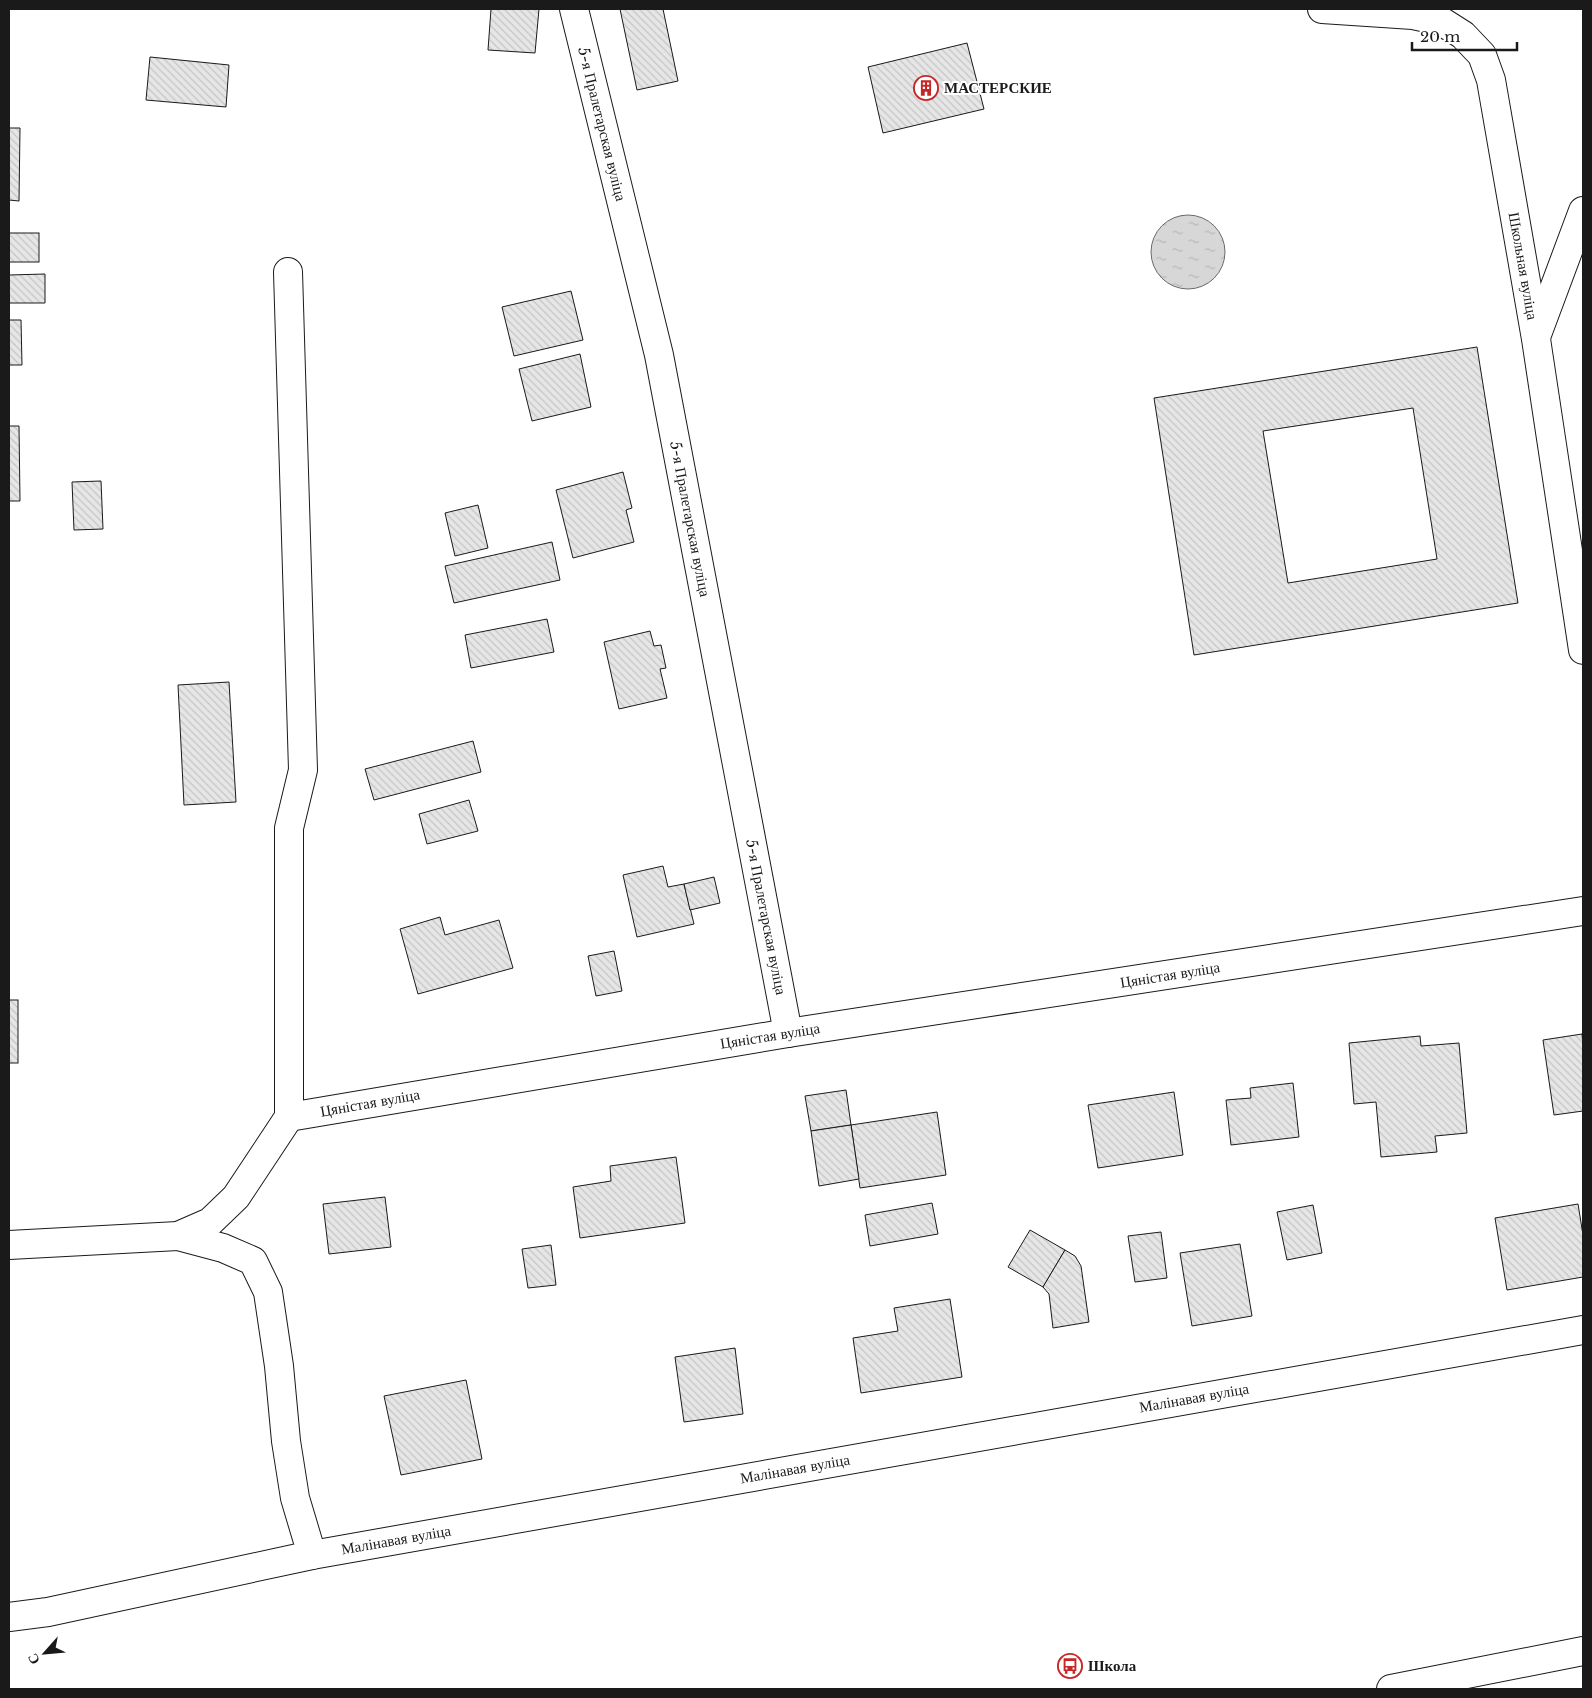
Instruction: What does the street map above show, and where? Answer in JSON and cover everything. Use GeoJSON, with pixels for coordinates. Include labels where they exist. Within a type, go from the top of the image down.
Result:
{"type":"FeatureCollection","features":[{"type":"Feature","properties":{"kind":"street","name":"5-я Пралетарская вуліца"},"geometry":{"type":"LineString","coordinates":[[574,9],[659,355],[788,1033]]}},
{"type":"Feature","properties":{"kind":"street","name":"Школьная вуліца"},"geometry":{"type":"LineString","coordinates":[[1322,9],[1413,15],[1441,21],[1463,35],[1482,55],[1491,80],[1536,339],[1583,650]]}},
{"type":"Feature","properties":{"kind":"street"},"geometry":{"type":"LineString","coordinates":[[1536,339],[1583,211]]}},
{"type":"Feature","properties":{"kind":"street"},"geometry":{"type":"LineString","coordinates":[[178,1236],[210,1222],[236,1197],[290,1117],[289,828],[303,770],[288,272]]}},
{"type":"Feature","properties":{"kind":"street","name":"Цяністая вуліца"},"geometry":{"type":"LineString","coordinates":[[290,1117],[788,1033],[1583,911]]}},
{"type":"Feature","properties":{"kind":"street"},"geometry":{"type":"LineString","coordinates":[[9,1245],[178,1236],[223,1248],[253,1261],[268,1292],[295,1498],[312,1555]]}},
{"type":"Feature","properties":{"kind":"street","name":"Малінавая вуліца"},"geometry":{"type":"LineString","coordinates":[[9,1617],[48,1612],[312,1555],[1583,1330]]}},
{"type":"Feature","properties":{"kind":"street"},"geometry":{"type":"LineString","coordinates":[[1394,1689],[1583,1651]]}},
{"type":"Feature","properties":{"kind":"water"},"geometry":{"type":"Polygon","coordinates":[[[1181,215],[1195,215],[1209,221],[1219,231],[1225,245],[1225,259],[1219,273],[1209,283],[1195,289],[1181,289],[1167,283],[1157,273],[1151,259],[1151,245],[1157,231],[1167,221],[1181,215]]]}},
{"type":"Feature","properties":{"kind":"building"},"geometry":{"type":"Polygon","coordinates":[[[491,9],[539,9],[535,53],[488,50],[491,9]]]}},
{"type":"Feature","properties":{"kind":"building"},"geometry":{"type":"Polygon","coordinates":[[[620,9],[663,9],[678,81],[637,90],[620,9]]]}},
{"type":"Feature","properties":{"kind":"building","name":"МАСТЕРСКИЕ"},"geometry":{"type":"Polygon","coordinates":[[[967,43],[984,109],[883,133],[868,67],[967,43]]]}},
{"type":"Feature","properties":{"kind":"building"},"geometry":{"type":"Polygon","coordinates":[[[150,57],[229,65],[226,107],[146,100],[150,57]]]}},
{"type":"Feature","properties":{"kind":"building"},"geometry":{"type":"Polygon","coordinates":[[[9,128],[20,128],[19,201],[9,200],[9,128]]]}},
{"type":"Feature","properties":{"kind":"building"},"geometry":{"type":"Polygon","coordinates":[[[9,233],[39,233],[39,262],[9,262],[9,233]]]}},
{"type":"Feature","properties":{"kind":"building"},"geometry":{"type":"Polygon","coordinates":[[[45,274],[45,303],[9,303],[9,275],[45,274]]]}},
{"type":"Feature","properties":{"kind":"building"},"geometry":{"type":"Polygon","coordinates":[[[571,291],[583,340],[514,356],[502,307],[571,291]]]}},
{"type":"Feature","properties":{"kind":"building"},"geometry":{"type":"Polygon","coordinates":[[[9,320],[21,320],[22,365],[9,365],[9,320]]]}},
{"type":"Feature","properties":{"kind":"building"},"geometry":{"type":"Polygon","coordinates":[[[1477,347],[1518,603],[1194,655],[1154,398],[1477,347]],[[1413,408],[1263,431],[1288,583],[1437,559],[1413,408]]]}},
{"type":"Feature","properties":{"kind":"building"},"geometry":{"type":"Polygon","coordinates":[[[580,354],[591,407],[532,421],[519,369],[580,354]]]}},
{"type":"Feature","properties":{"kind":"building"},"geometry":{"type":"Polygon","coordinates":[[[9,426],[19,426],[20,501],[9,501],[9,426]]]}},
{"type":"Feature","properties":{"kind":"building"},"geometry":{"type":"Polygon","coordinates":[[[623,472],[632,508],[626,510],[634,542],[573,558],[556,490],[623,472]]]}},
{"type":"Feature","properties":{"kind":"building"},"geometry":{"type":"Polygon","coordinates":[[[101,481],[103,529],[74,530],[72,482],[101,481]]]}},
{"type":"Feature","properties":{"kind":"building"},"geometry":{"type":"Polygon","coordinates":[[[478,505],[488,548],[455,556],[445,513],[478,505]]]}},
{"type":"Feature","properties":{"kind":"building"},"geometry":{"type":"Polygon","coordinates":[[[552,542],[560,580],[454,603],[445,566],[552,542]]]}},
{"type":"Feature","properties":{"kind":"building"},"geometry":{"type":"Polygon","coordinates":[[[547,619],[554,652],[471,668],[465,635],[547,619]]]}},
{"type":"Feature","properties":{"kind":"building"},"geometry":{"type":"Polygon","coordinates":[[[650,631],[654,646],[661,645],[666,668],[660,669],[667,698],[619,709],[604,642],[650,631]]]}},
{"type":"Feature","properties":{"kind":"building"},"geometry":{"type":"Polygon","coordinates":[[[229,682],[236,802],[184,805],[178,685],[229,682]]]}},
{"type":"Feature","properties":{"kind":"building"},"geometry":{"type":"Polygon","coordinates":[[[473,741],[481,772],[374,800],[365,769],[473,741]]]}},
{"type":"Feature","properties":{"kind":"building"},"geometry":{"type":"Polygon","coordinates":[[[469,800],[478,831],[427,844],[419,814],[469,800]]]}},
{"type":"Feature","properties":{"kind":"building"},"geometry":{"type":"Polygon","coordinates":[[[663,866],[668,887],[684,884],[694,924],[637,937],[623,875],[663,866]]]}},
{"type":"Feature","properties":{"kind":"building"},"geometry":{"type":"Polygon","coordinates":[[[714,877],[720,903],[690,910],[684,884],[714,877]]]}},
{"type":"Feature","properties":{"kind":"building"},"geometry":{"type":"Polygon","coordinates":[[[440,917],[445,935],[499,920],[513,968],[418,994],[400,929],[440,917]]]}},
{"type":"Feature","properties":{"kind":"building"},"geometry":{"type":"Polygon","coordinates":[[[614,951],[622,991],[596,996],[588,956],[614,951]]]}},
{"type":"Feature","properties":{"kind":"building"},"geometry":{"type":"Polygon","coordinates":[[[9,1000],[18,1000],[18,1063],[9,1063],[9,1000]]]}},
{"type":"Feature","properties":{"kind":"building"},"geometry":{"type":"Polygon","coordinates":[[[1582,1034],[1583,1111],[1554,1115],[1543,1040],[1582,1034]]]}},
{"type":"Feature","properties":{"kind":"building"},"geometry":{"type":"Polygon","coordinates":[[[1420,1036],[1421,1046],[1459,1043],[1467,1133],[1435,1136],[1437,1152],[1381,1157],[1376,1102],[1354,1104],[1349,1043],[1420,1036]]]}},
{"type":"Feature","properties":{"kind":"building"},"geometry":{"type":"Polygon","coordinates":[[[1293,1083],[1299,1137],[1231,1145],[1226,1100],[1251,1098],[1250,1088],[1293,1083]]]}},
{"type":"Feature","properties":{"kind":"building"},"geometry":{"type":"Polygon","coordinates":[[[846,1090],[851,1125],[811,1131],[805,1096],[846,1090]]]}},
{"type":"Feature","properties":{"kind":"building"},"geometry":{"type":"Polygon","coordinates":[[[1174,1092],[1183,1155],[1098,1168],[1088,1105],[1174,1092]]]}},
{"type":"Feature","properties":{"kind":"building"},"geometry":{"type":"Polygon","coordinates":[[[937,1112],[946,1175],[860,1188],[851,1125],[937,1112]]]}},
{"type":"Feature","properties":{"kind":"building"},"geometry":{"type":"Polygon","coordinates":[[[851,1125],[859,1179],[819,1186],[811,1131],[851,1125]]]}},
{"type":"Feature","properties":{"kind":"building"},"geometry":{"type":"Polygon","coordinates":[[[676,1157],[685,1223],[580,1238],[573,1187],[611,1181],[610,1166],[676,1157]]]}},
{"type":"Feature","properties":{"kind":"building"},"geometry":{"type":"Polygon","coordinates":[[[385,1197],[391,1247],[329,1254],[323,1204],[385,1197]]]}},
{"type":"Feature","properties":{"kind":"building"},"geometry":{"type":"Polygon","coordinates":[[[932,1203],[938,1234],[870,1246],[865,1215],[932,1203]]]}},
{"type":"Feature","properties":{"kind":"building"},"geometry":{"type":"Polygon","coordinates":[[[1578,1204],[1583,1235],[1583,1277],[1507,1290],[1495,1218],[1578,1204]]]}},
{"type":"Feature","properties":{"kind":"building"},"geometry":{"type":"Polygon","coordinates":[[[1313,1205],[1322,1253],[1287,1260],[1277,1212],[1313,1205]]]}},
{"type":"Feature","properties":{"kind":"building"},"geometry":{"type":"Polygon","coordinates":[[[1030,1230],[1065,1250],[1043,1287],[1008,1267],[1030,1230]]]}},
{"type":"Feature","properties":{"kind":"building"},"geometry":{"type":"Polygon","coordinates":[[[1161,1232],[1167,1278],[1135,1282],[1128,1236],[1161,1232]]]}},
{"type":"Feature","properties":{"kind":"building"},"geometry":{"type":"Polygon","coordinates":[[[1240,1244],[1252,1316],[1192,1326],[1180,1253],[1240,1244]]]}},
{"type":"Feature","properties":{"kind":"building"},"geometry":{"type":"Polygon","coordinates":[[[551,1245],[556,1285],[528,1288],[522,1249],[551,1245]]]}},
{"type":"Feature","properties":{"kind":"building"},"geometry":{"type":"Polygon","coordinates":[[[1065,1250],[1075,1256],[1081,1266],[1089,1322],[1053,1328],[1049,1294],[1043,1287],[1065,1250]]]}},
{"type":"Feature","properties":{"kind":"building"},"geometry":{"type":"Polygon","coordinates":[[[950,1299],[962,1377],[861,1393],[853,1338],[898,1331],[894,1308],[950,1299]]]}},
{"type":"Feature","properties":{"kind":"building"},"geometry":{"type":"Polygon","coordinates":[[[735,1348],[743,1414],[684,1422],[675,1357],[735,1348]]]}},
{"type":"Feature","properties":{"kind":"building"},"geometry":{"type":"Polygon","coordinates":[[[466,1380],[482,1459],[401,1475],[384,1396],[466,1380]]]}},
{"type":"Feature","properties":{"kind":"place","name":"МАСТЕРСКИЕ"},"geometry":{"type":"Point","coordinates":[926,88]}},
{"type":"Feature","properties":{"kind":"place","name":"Школа"},"geometry":{"type":"Point","coordinates":[1070,1666]}}]}
